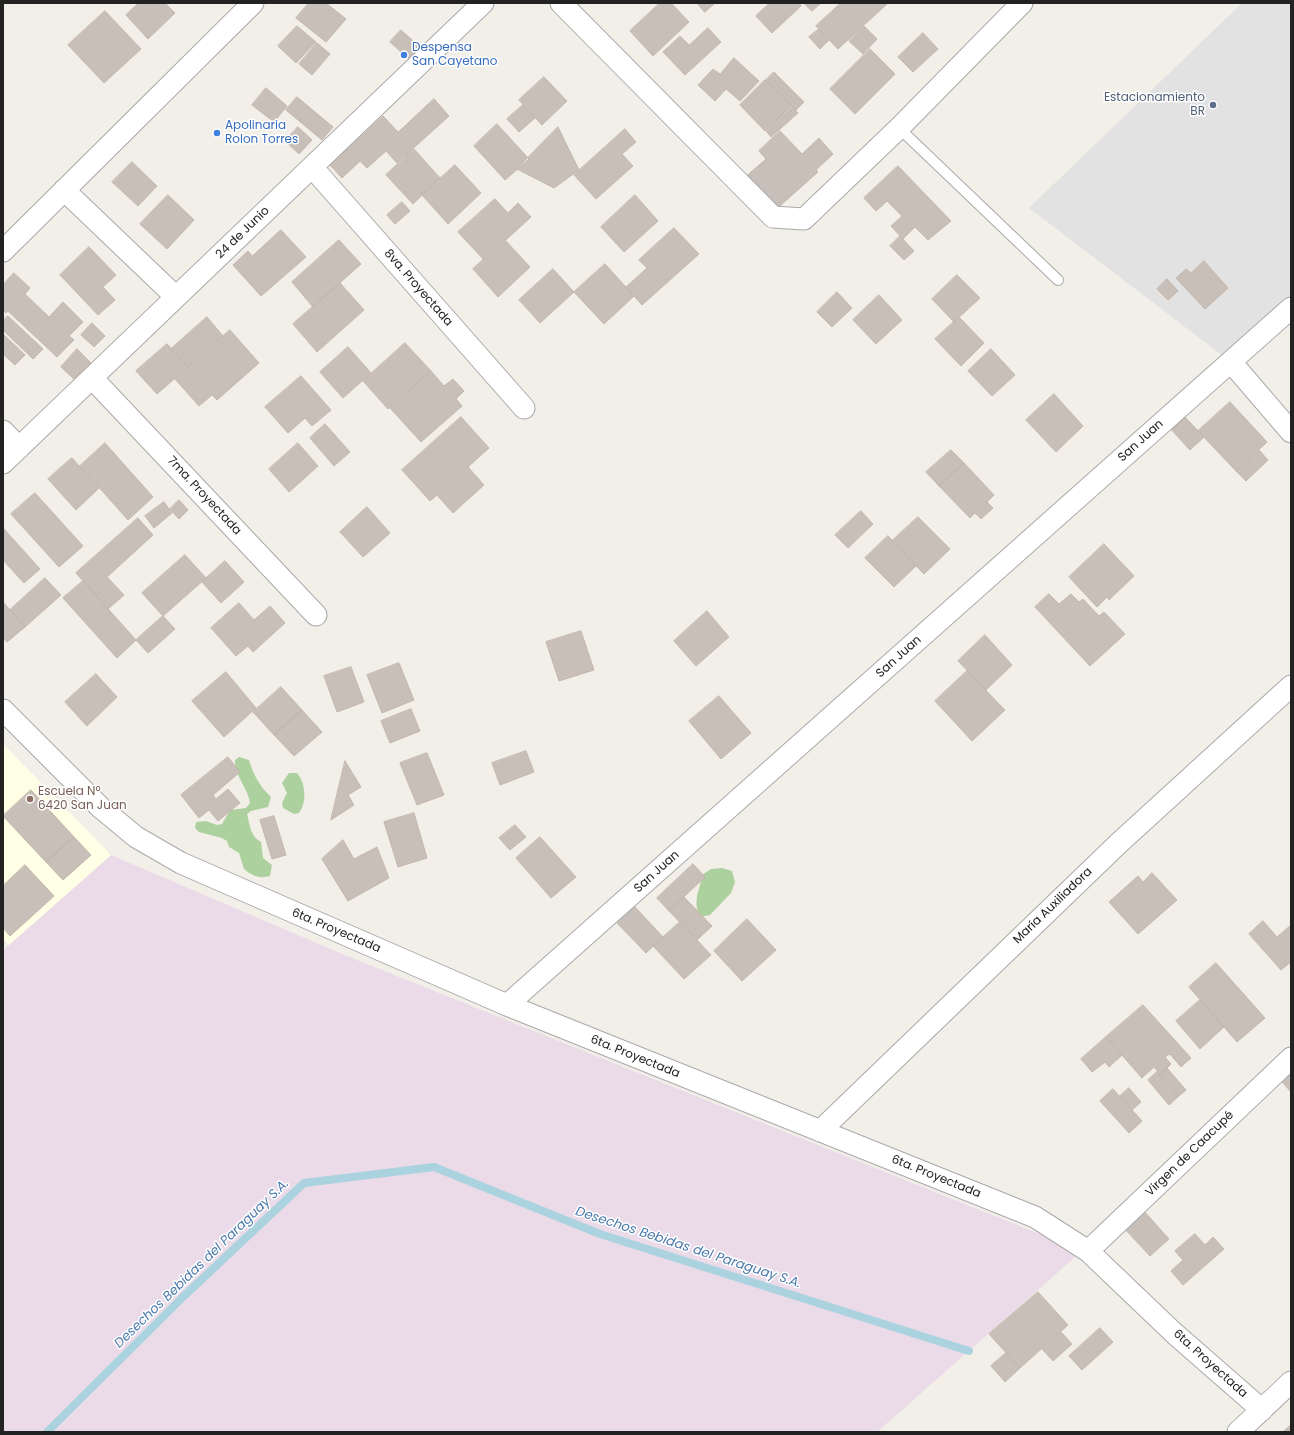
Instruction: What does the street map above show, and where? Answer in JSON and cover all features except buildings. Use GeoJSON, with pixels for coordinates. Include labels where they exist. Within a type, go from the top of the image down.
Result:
{"type":"FeatureCollection","features":[{"type":"Feature","properties":{"kind":"street"},"geometry":{"type":"LineString","coordinates":[[3,252],[253,3]]}},
{"type":"Feature","properties":{"kind":"street","name":"24 de Junio"},"geometry":{"type":"LineString","coordinates":[[3,463],[483,3]]}},
{"type":"Feature","properties":{"kind":"street"},"geometry":{"type":"LineString","coordinates":[[561,3],[773,217],[804,219],[900,128],[1022,3]]}},
{"type":"Feature","properties":{"kind":"street","name":"8va. Proyectada"},"geometry":{"type":"LineString","coordinates":[[312,167],[524,408]]}},
{"type":"Feature","properties":{"kind":"street"},"geometry":{"type":"LineString","coordinates":[[64,190],[176,297]]}},
{"type":"Feature","properties":{"kind":"street","name":"San Juan"},"geometry":{"type":"LineString","coordinates":[[507,1005],[1291,308]]}},
{"type":"Feature","properties":{"kind":"street"},"geometry":{"type":"LineString","coordinates":[[1231,362],[1291,432]]}},
{"type":"Feature","properties":{"kind":"street","name":"7ma. Proyectada"},"geometry":{"type":"LineString","coordinates":[[92,378],[316,615]]}},
{"type":"Feature","properties":{"kind":"street"},"geometry":{"type":"LineString","coordinates":[[3,431],[19,448]]}},
{"type":"Feature","properties":{"kind":"street","name":"María Auxiliadora"},"geometry":{"type":"LineString","coordinates":[[820,1131],[1119,843],[1291,686]]}},
{"type":"Feature","properties":{"kind":"street","name":"6ta. Proyectada"},"geometry":{"type":"LineString","coordinates":[[3,710],[101,808],[136,837],[181,864],[507,1005],[1035,1217],[1088,1250],[1175,1334],[1262,1410]]}},
{"type":"Feature","properties":{"kind":"street","name":"Virgen de Caacupé"},"geometry":{"type":"LineString","coordinates":[[1088,1250],[1291,1058]]}},
{"type":"Feature","properties":{"kind":"street"},"geometry":{"type":"LineString","coordinates":[[1238,1432],[1291,1382]]}},
{"type":"Feature","properties":{"kind":"lane"},"geometry":{"type":"LineString","coordinates":[[900,128],[1058,280]]}},
{"type":"Feature","properties":{"kind":"shaded area","name":"Estacionamiento BR"},"geometry":{"type":"Polygon","coordinates":[[[1242,3],[1291,3],[1291,308],[1231,362],[1029,208],[1242,3]]]}},
{"type":"Feature","properties":{"kind":"shaded area","name":"Escuela Nº 6420 San Juan"},"geometry":{"type":"Polygon","coordinates":[[[3,744],[111,855],[9,945],[3,938],[3,744]]]}},
{"type":"Feature","properties":{"kind":"shaded area"},"geometry":{"type":"Polygon","coordinates":[[[111,855],[347,956],[1082,1251],[877,1432],[3,1432],[3,950],[111,855]]]}},
{"type":"Feature","properties":{"kind":"green space"},"geometry":{"type":"Polygon","coordinates":[[[239,757],[249,760],[257,780],[271,797],[268,807],[251,811],[247,814],[255,837],[261,842],[263,858],[272,865],[270,876],[266,877],[256,876],[244,869],[239,853],[229,847],[227,841],[222,838],[199,832],[195,828],[196,822],[206,821],[217,825],[222,824],[230,810],[246,808],[250,803],[247,792],[235,766],[235,760],[239,757]]]}},
{"type":"Feature","properties":{"kind":"green space"},"geometry":{"type":"Polygon","coordinates":[[[289,773],[297,773],[304,787],[302,809],[299,813],[294,814],[283,808],[282,803],[287,793],[282,783],[289,773]]]}},
{"type":"Feature","properties":{"kind":"green space"},"geometry":{"type":"Polygon","coordinates":[[[722,868],[732,871],[735,882],[731,893],[710,915],[700,917],[697,905],[697,896],[702,875],[711,869],[722,868]]]}},
{"type":"Feature","properties":{"kind":"waterway","name":"Desechos Bebidas del Paraguay S.A."},"geometry":{"type":"LineString","coordinates":[[47,1432],[183,1297],[304,1183],[434,1167],[600,1234],[969,1351]]}},
{"type":"Feature","properties":{"kind":"place","name":"Despensa San Cayetano"},"geometry":{"type":"Point","coordinates":[404,55]}},
{"type":"Feature","properties":{"kind":"place","name":"Estacionamiento BR"},"geometry":{"type":"Point","coordinates":[1213,105]}},
{"type":"Feature","properties":{"kind":"place","name":"Apolinaria Rolon Torres"},"geometry":{"type":"Point","coordinates":[217,133]}},
{"type":"Feature","properties":{"kind":"place","name":"Escuela Nº 6420 San Juan"},"geometry":{"type":"Point","coordinates":[30,799]}}]}
